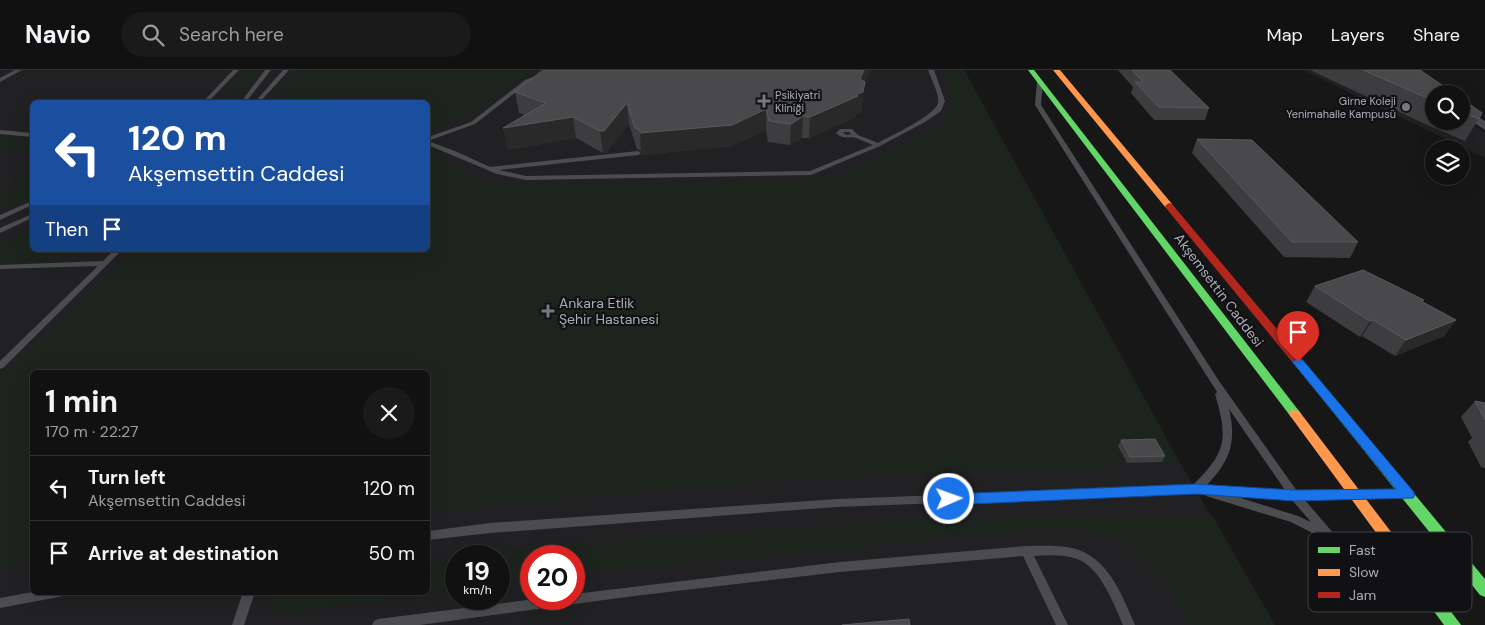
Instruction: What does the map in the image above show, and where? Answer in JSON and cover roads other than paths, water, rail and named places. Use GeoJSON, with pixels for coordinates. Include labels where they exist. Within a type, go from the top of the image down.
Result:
{"type":"FeatureCollection","features":[{"type":"Feature","properties":{"kind":"main road","name":"Akşemsettin Caddesi"},"geometry":{"type":"LineString","coordinates":[[1030,70],[1214,308],[1383,532]]}},
{"type":"Feature","properties":{"kind":"main road","name":"Akşemsettin Caddesi"},"geometry":{"type":"LineString","coordinates":[[1056,70],[1438,532]]}},
{"type":"Feature","properties":{"kind":"main road","name":"Akşemsettin Caddesi"},"geometry":{"type":"LineString","coordinates":[[1472,574],[1485,590]]}},
{"type":"Feature","properties":{"kind":"main road","name":"Akşemsettin Caddesi"},"geometry":{"type":"LineString","coordinates":[[1443,612],[1453,625]]}},
{"type":"Feature","properties":{"kind":"street"},"geometry":{"type":"LineString","coordinates":[[1470,115],[1485,126]]}},
{"type":"Feature","properties":{"kind":"lane"},"geometry":{"type":"LineString","coordinates":[[0,80],[19,70]]}},
{"type":"Feature","properties":{"kind":"lane"},"geometry":{"type":"LineString","coordinates":[[207,100],[236,70]]}},
{"type":"Feature","properties":{"kind":"lane"},"geometry":{"type":"LineString","coordinates":[[245,100],[268,70]]}},
{"type":"Feature","properties":{"kind":"lane"},"geometry":{"type":"LineString","coordinates":[[259,100],[286,70]]}},
{"type":"Feature","properties":{"kind":"lane"},"geometry":{"type":"LineString","coordinates":[[430,140],[473,123],[527,81],[557,70]]}},
{"type":"Feature","properties":{"kind":"lane"},"geometry":{"type":"LineString","coordinates":[[430,142],[449,149],[488,170],[510,177],[798,174],[821,170],[878,144],[923,121],[939,110],[942,102],[931,70]]}},
{"type":"Feature","properties":{"kind":"lane"},"geometry":{"type":"LineString","coordinates":[[1040,82],[1038,105],[1216,384],[1294,496],[1326,532]]}},
{"type":"Feature","properties":{"kind":"lane"},"geometry":{"type":"LineString","coordinates":[[0,132],[30,135]]}},
{"type":"Feature","properties":{"kind":"lane"},"geometry":{"type":"LineString","coordinates":[[853,135],[878,144]]}},
{"type":"Feature","properties":{"kind":"lane"},"geometry":{"type":"LineString","coordinates":[[488,170],[638,153]]}},
{"type":"Feature","properties":{"kind":"lane"},"geometry":{"type":"LineString","coordinates":[[0,218],[30,204]]}},
{"type":"Feature","properties":{"kind":"lane"},"geometry":{"type":"LineString","coordinates":[[0,231],[30,217]]}},
{"type":"Feature","properties":{"kind":"lane"},"geometry":{"type":"LineString","coordinates":[[0,366],[116,252]]}},
{"type":"Feature","properties":{"kind":"lane"},"geometry":{"type":"LineString","coordinates":[[0,267],[104,263]]}},
{"type":"Feature","properties":{"kind":"lane"},"geometry":{"type":"LineString","coordinates":[[1196,489],[1215,471],[1225,455],[1228,418],[1216,384]]}},
{"type":"Feature","properties":{"kind":"lane"},"geometry":{"type":"LineString","coordinates":[[430,536],[490,528],[798,505],[1196,489],[1294,496],[1408,495]]}},
{"type":"Feature","properties":{"kind":"lane"},"geometry":{"type":"LineString","coordinates":[[1196,489],[1294,519],[1320,532]]}},
{"type":"Feature","properties":{"kind":"lane"},"geometry":{"type":"LineString","coordinates":[[1026,551],[1062,625]]}},
{"type":"Feature","properties":{"kind":"lane"},"geometry":{"type":"LineString","coordinates":[[378,625],[634,591],[830,568],[1026,551],[1057,551],[1085,558],[1102,573],[1114,591],[1129,625]]}},
{"type":"Feature","properties":{"kind":"lane"},"geometry":{"type":"LineString","coordinates":[[0,603],[43,595]]}},
{"type":"Feature","properties":{"kind":"lane"},"geometry":{"type":"LineString","coordinates":[[238,625],[248,595]]}},
{"type":"Feature","properties":{"kind":"place","name":"Psikiyatri Kliniği"},"geometry":{"type":"Point","coordinates":[764,101]}},
{"type":"Feature","properties":{"kind":"place","name":"Girne Koleji Yenimahalle Kampusü"},"geometry":{"type":"Point","coordinates":[1406,107]}},
{"type":"Feature","properties":{"kind":"place","name":"Ankara Etlik Şehir Hastanesi"},"geometry":{"type":"Point","coordinates":[548,311]}}]}
